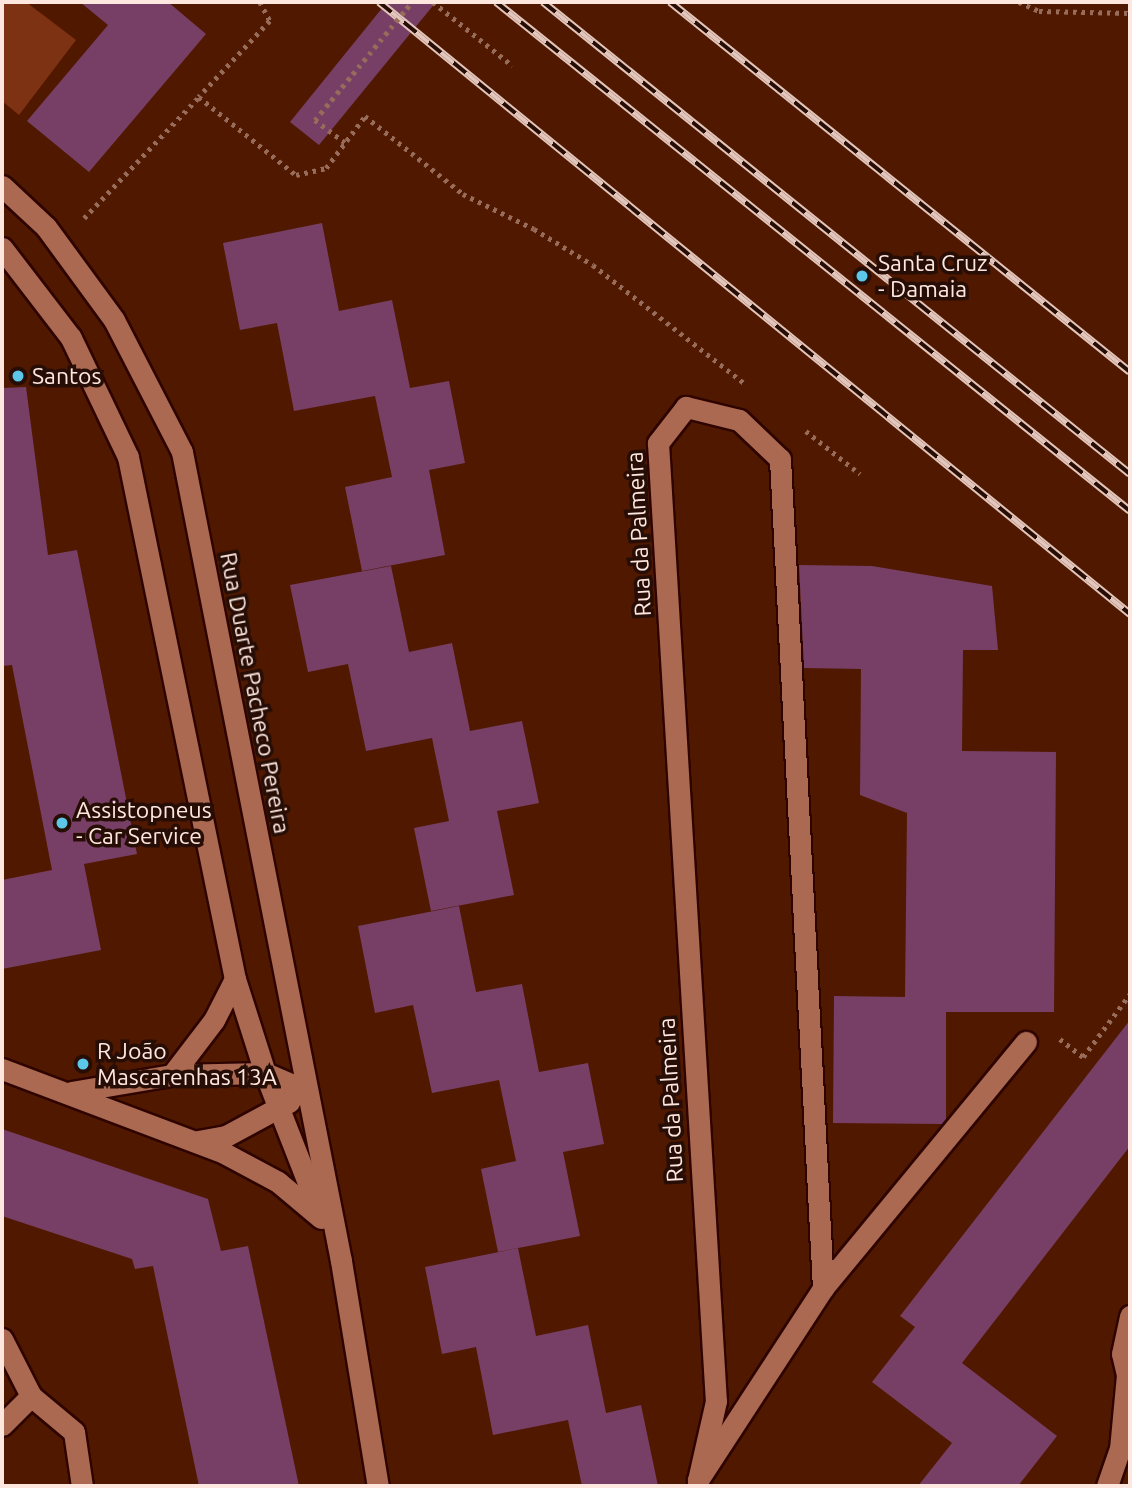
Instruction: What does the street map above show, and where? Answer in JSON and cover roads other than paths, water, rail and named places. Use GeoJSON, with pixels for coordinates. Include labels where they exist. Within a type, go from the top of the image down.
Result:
{"type":"FeatureCollection","features":[{"type":"Feature","properties":{"kind":"street","name":"Rua Duarte Pacheco Pereira"},"geometry":{"type":"LineString","coordinates":[[2,186],[58,243],[114,320],[182,452],[305,1090],[341,1261],[378,1486]]}},
{"type":"Feature","properties":{"kind":"street","name":"Rua Duarte Pacheco Pereira"},"geometry":{"type":"LineString","coordinates":[[2,248],[71,338],[128,457],[235,979],[265,1073],[321,1218],[341,1261]]}},
{"type":"Feature","properties":{"kind":"street","name":"Rua da Palmeira"},"geometry":{"type":"LineString","coordinates":[[698,1483],[716,1401],[659,443],[686,407],[739,420],[780,459],[823,1288]]}},
{"type":"Feature","properties":{"kind":"street"},"geometry":{"type":"LineString","coordinates":[[172,1075],[214,1020],[235,979]]}},
{"type":"Feature","properties":{"kind":"street","name":"Rua da Palmeira"},"geometry":{"type":"LineString","coordinates":[[698,1483],[823,1288],[1026,1042]]}},
{"type":"Feature","properties":{"kind":"street"},"geometry":{"type":"LineString","coordinates":[[2,1069],[71,1092],[166,1132],[198,1141],[278,1182],[321,1218]]}},
{"type":"Feature","properties":{"kind":"street"},"geometry":{"type":"LineString","coordinates":[[71,1092],[172,1075],[265,1073],[305,1090]]}},
{"type":"Feature","properties":{"kind":"street"},"geometry":{"type":"LineString","coordinates":[[198,1141],[226,1136],[279,1108],[305,1090]]}},
{"type":"Feature","properties":{"kind":"street"},"geometry":{"type":"LineString","coordinates":[[1107,1486],[1120,1449],[1129,1377],[1122,1354],[1130,1316]]}},
{"type":"Feature","properties":{"kind":"street"},"geometry":{"type":"LineString","coordinates":[[4,1344],[31,1396],[74,1432],[82,1486]]}},
{"type":"Feature","properties":{"kind":"street"},"geometry":{"type":"LineString","coordinates":[[2,1425],[31,1396]]}},
{"type":"Feature","properties":{"kind":"railway"},"geometry":{"type":"LineString","coordinates":[[379,2],[1130,614]]}},
{"type":"Feature","properties":{"kind":"railway"},"geometry":{"type":"LineString","coordinates":[[496,2],[1130,511]]}},
{"type":"Feature","properties":{"kind":"railway"},"geometry":{"type":"LineString","coordinates":[[543,2],[1130,474]]}},
{"type":"Feature","properties":{"kind":"railway"},"geometry":{"type":"LineString","coordinates":[[670,2],[1130,372]]}},
{"type":"Feature","properties":{"kind":"place","name":"Santa Cruz - Damaia"},"geometry":{"type":"Point","coordinates":[862,276]}},
{"type":"Feature","properties":{"kind":"place","name":"Santos"},"geometry":{"type":"Point","coordinates":[18,376]}},
{"type":"Feature","properties":{"kind":"place","name":"Assistopneus - Car Service"},"geometry":{"type":"Point","coordinates":[62,823]}},
{"type":"Feature","properties":{"kind":"place","name":"R João Mascarenhas 13A"},"geometry":{"type":"Point","coordinates":[83,1064]}}]}
